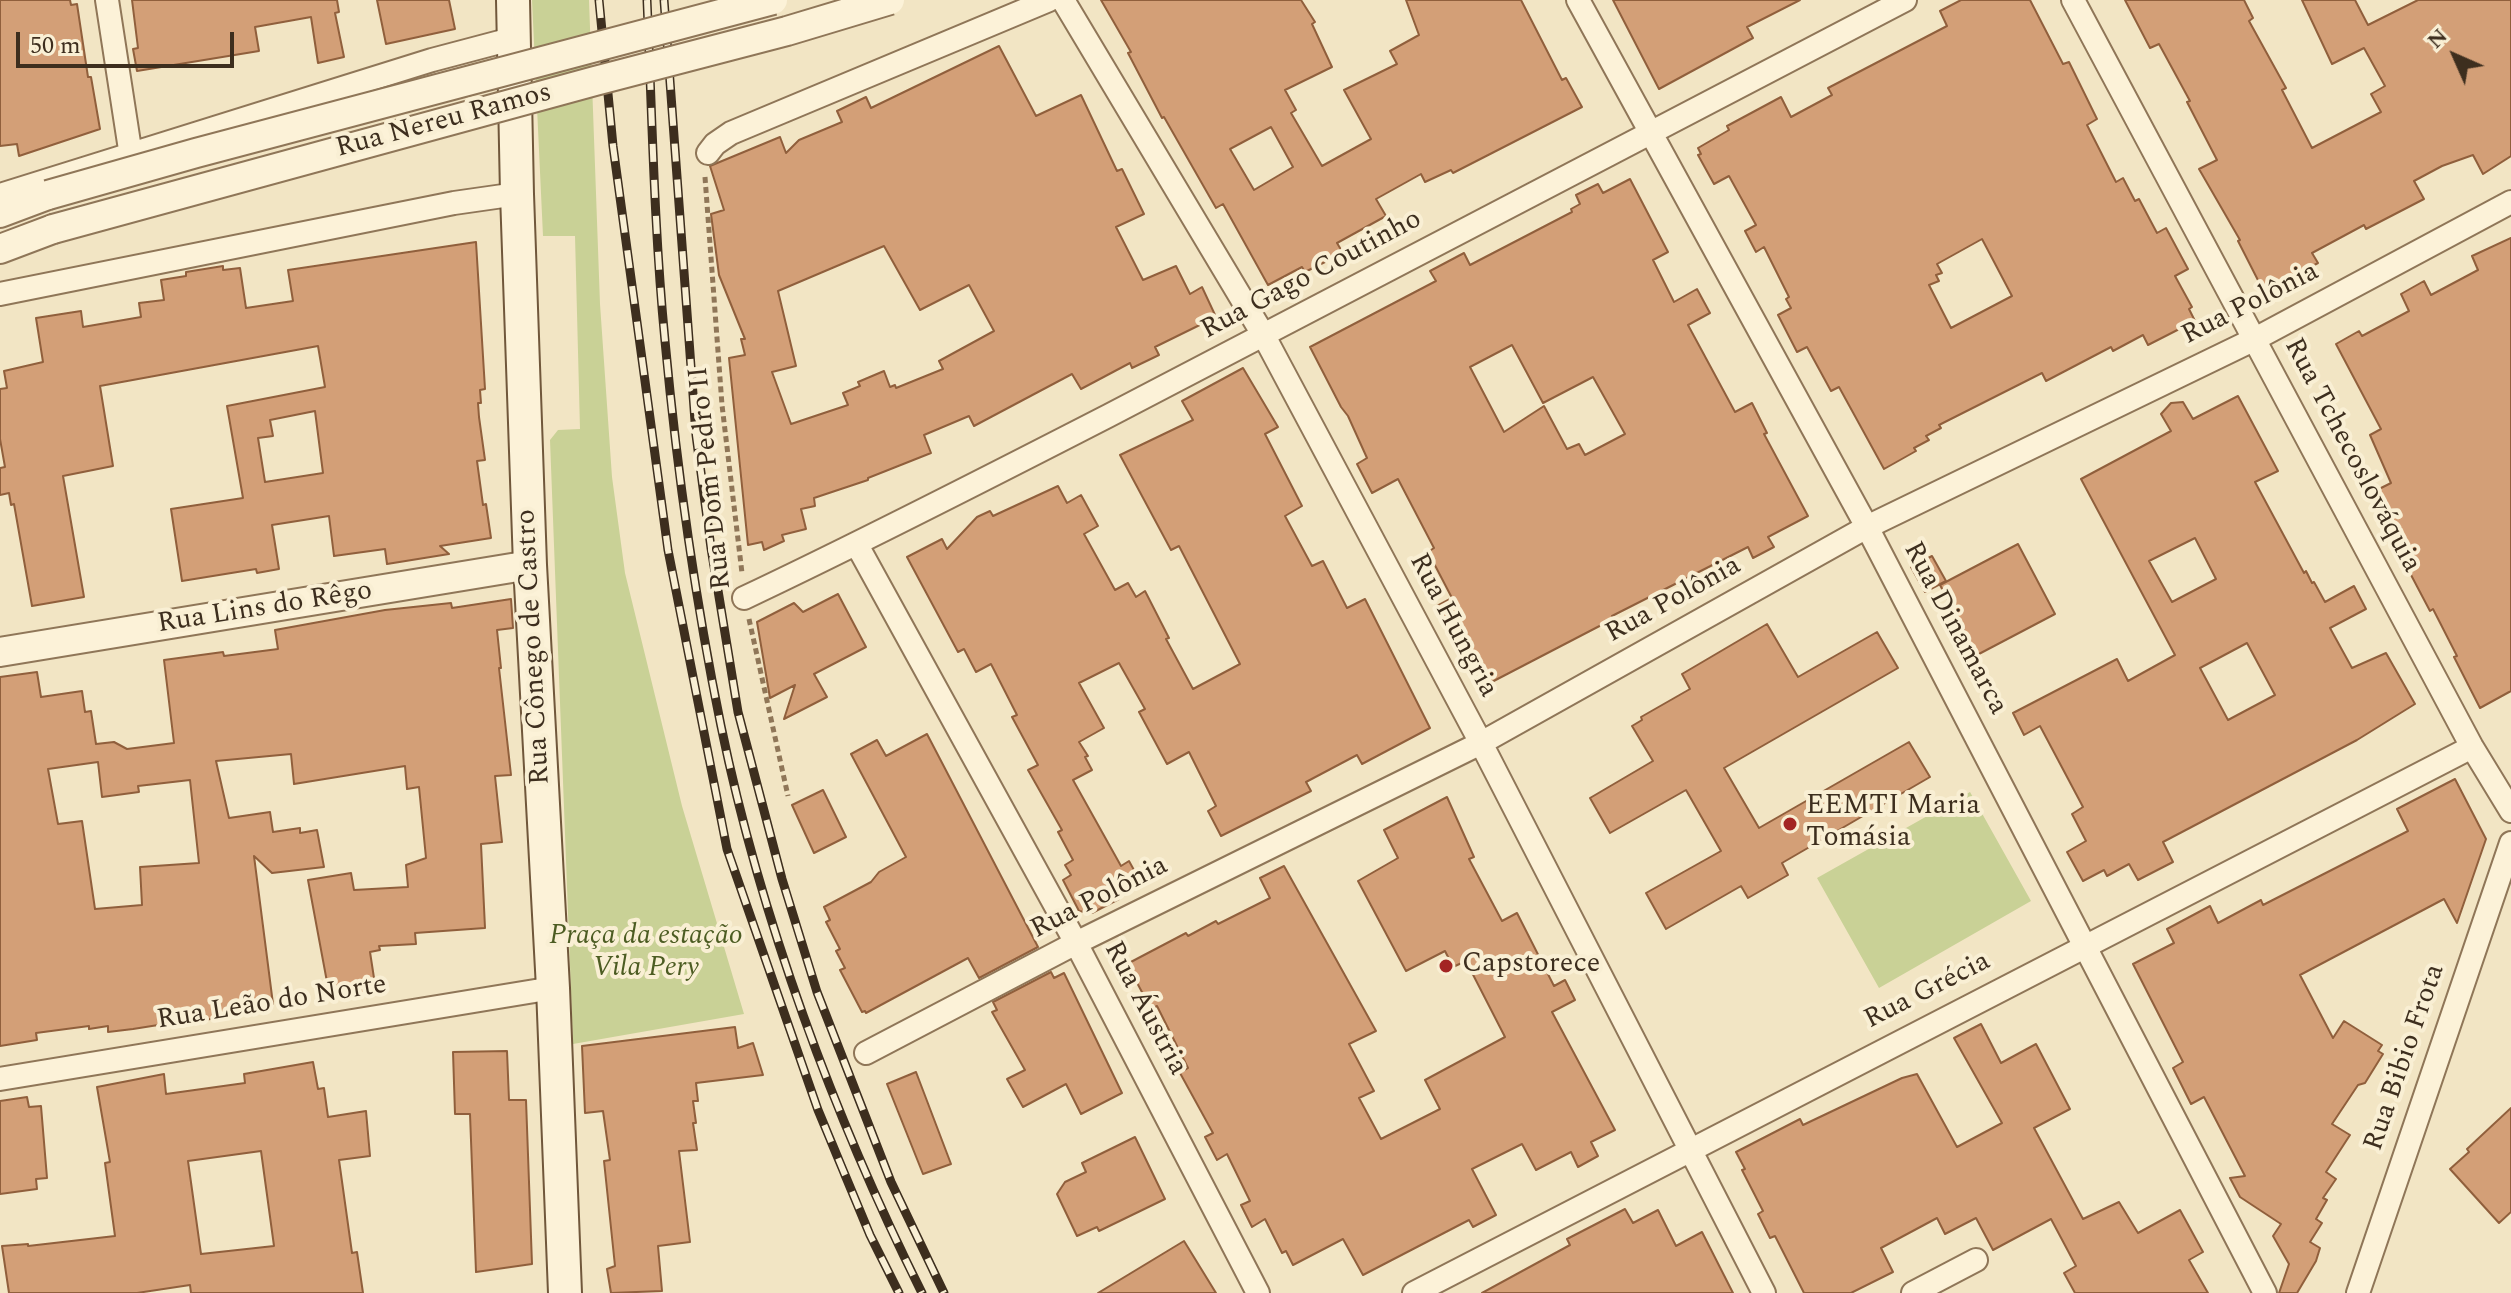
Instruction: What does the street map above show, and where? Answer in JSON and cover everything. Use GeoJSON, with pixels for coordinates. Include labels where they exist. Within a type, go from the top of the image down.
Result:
{"type":"FeatureCollection","features":[{"type":"Feature","properties":{"kind":"main road","name":"Rua Cônego de Castro"},"geometry":{"type":"LineString","coordinates":[[513,0],[530,565],[553,988],[565,1293]]}},
{"type":"Feature","properties":{"kind":"street"},"geometry":{"type":"LineString","coordinates":[[107,0],[131,156]]}},
{"type":"Feature","properties":{"kind":"street","name":"Rua Nereu Ramos"},"geometry":{"type":"LineString","coordinates":[[0,213],[48,195],[196,153],[773,0]]}},
{"type":"Feature","properties":{"kind":"street","name":"Rua Nereu Ramos"},"geometry":{"type":"LineString","coordinates":[[0,249],[53,229],[787,31],[890,0]]}},
{"type":"Feature","properties":{"kind":"street"},"geometry":{"type":"LineString","coordinates":[[708,153],[731,133],[1049,0]]}},
{"type":"Feature","properties":{"kind":"street","name":"Rua Hungria"},"geometry":{"type":"LineString","coordinates":[[1063,0],[1264,336],[1481,743],[1764,1293]]}},
{"type":"Feature","properties":{"kind":"street","name":"Rua Dinamarca"},"geometry":{"type":"LineString","coordinates":[[1578,0],[1867,527],[2265,1293]]}},
{"type":"Feature","properties":{"kind":"street","name":"Rua Gago Coutinho"},"geometry":{"type":"LineString","coordinates":[[744,598],[857,545],[1264,336],[1905,0]]}},
{"type":"Feature","properties":{"kind":"street","name":"Rua Tchecoslováquia"},"geometry":{"type":"LineString","coordinates":[[2073,0],[2472,747],[2511,811]]}},
{"type":"Feature","properties":{"kind":"street","name":"Rua Nereu Ramos"},"geometry":{"type":"LineString","coordinates":[[0,195],[432,60],[515,38]]}},
{"type":"Feature","properties":{"kind":"street"},"geometry":{"type":"LineString","coordinates":[[0,294],[454,203],[517,194]]}},
{"type":"Feature","properties":{"kind":"street","name":"Rua Polônia"},"geometry":{"type":"LineString","coordinates":[[866,1053],[1076,943],[1481,743],[1867,527],[2255,339],[2511,202]]}},
{"type":"Feature","properties":{"kind":"street","name":"Rua Áustria"},"geometry":{"type":"LineString","coordinates":[[857,545],[1076,943],[1258,1293]]}},
{"type":"Feature","properties":{"kind":"street","name":"Rua Lins do Rêgo"},"geometry":{"type":"LineString","coordinates":[[0,652],[530,565]]}},
{"type":"Feature","properties":{"kind":"street","name":"Rua Grécia"},"geometry":{"type":"LineString","coordinates":[[1414,1293],[2472,747]]}},
{"type":"Feature","properties":{"kind":"street","name":"Rua Bibio Frota"},"geometry":{"type":"LineString","coordinates":[[2358,1293],[2511,843]]}},
{"type":"Feature","properties":{"kind":"street","name":"Rua Leão do Norte"},"geometry":{"type":"LineString","coordinates":[[0,1079],[553,988]]}},
{"type":"Feature","properties":{"kind":"street"},"geometry":{"type":"LineString","coordinates":[[1913,1293],[1976,1260]]}},
{"type":"Feature","properties":{"kind":"path","name":"Rua Dom Pedro II"},"geometry":{"type":"LineString","coordinates":[[708,153],[704,160],[722,405],[744,598],[788,796]]}},
{"type":"Feature","properties":{"kind":"green space","name":"Praça da estação Vila Pery"},"geometry":{"type":"Polygon","coordinates":[[[532,0],[589,0],[600,304],[612,477],[625,573],[682,806],[744,1014],[573,1044],[550,440],[558,430],[580,429],[575,236],[543,236],[532,0]]]}},
{"type":"Feature","properties":{"kind":"green space"},"geometry":{"type":"Polygon","coordinates":[[[1970,792],[2031,901],[1879,988],[1817,878],[1970,792]]]}},
{"type":"Feature","properties":{"kind":"building"},"geometry":{"type":"Polygon","coordinates":[[[0,0],[70,0],[71,5],[77,4],[100,129],[19,156],[17,144],[0,146],[0,0]]]}},
{"type":"Feature","properties":{"kind":"building"},"geometry":{"type":"Polygon","coordinates":[[[132,0],[337,0],[339,12],[335,13],[344,57],[318,63],[311,17],[255,27],[259,51],[137,71],[133,49],[138,48],[132,0]]]}},
{"type":"Feature","properties":{"kind":"building"},"geometry":{"type":"Polygon","coordinates":[[[377,0],[449,0],[455,29],[386,44],[377,0]]]}},
{"type":"Feature","properties":{"kind":"building"},"geometry":{"type":"Polygon","coordinates":[[[1101,0],[1301,0],[1315,22],[1312,24],[1332,67],[1285,90],[1296,110],[1291,113],[1322,166],[1371,139],[1344,90],[1397,64],[1390,51],[1419,35],[1406,0],[1521,0],[1562,80],[1566,78],[1582,107],[1453,173],[1451,170],[1425,182],[1421,174],[1376,199],[1386,216],[1337,243],[1343,253],[1305,272],[1302,267],[1268,285],[1223,204],[1216,208],[1162,118],[1128,53],[1131,52],[1101,0]],[[1271,127],[1230,149],[1254,190],[1293,167],[1271,127]]]}},
{"type":"Feature","properties":{"kind":"building"},"geometry":{"type":"Polygon","coordinates":[[[1613,0],[1800,0],[1747,27],[1753,38],[1659,89],[1613,0]]]}},
{"type":"Feature","properties":{"kind":"building"},"geometry":{"type":"Polygon","coordinates":[[[1961,0],[2030,0],[2063,64],[2069,62],[2097,119],[2087,125],[2116,182],[2123,178],[2135,201],[2139,199],[2157,233],[2166,228],[2188,269],[2175,276],[2192,307],[2189,309],[2195,321],[2148,345],[2143,335],[2113,351],[2111,347],[2046,381],[2042,373],[1939,425],[1941,428],[1926,436],[1929,440],[1914,448],[1916,451],[1884,469],[1839,387],[1831,391],[1807,347],[1797,352],[1778,315],[1791,308],[1786,299],[1789,297],[1764,247],[1756,252],[1745,231],[1756,225],[1729,176],[1714,184],[1698,155],[1701,154],[1698,148],[1729,130],[1727,126],[1781,97],[1791,117],[1832,95],[1828,88],[1947,26],[1940,11],[1961,0]],[[1982,239],[1937,264],[1942,273],[1936,275],[1939,281],[1929,285],[1951,328],[2012,296],[1982,239]]]}},
{"type":"Feature","properties":{"kind":"building"},"geometry":{"type":"Polygon","coordinates":[[[2125,0],[2244,0],[2253,18],[2249,21],[2286,88],[2282,90],[2312,148],[2381,112],[2371,94],[2385,86],[2364,48],[2332,64],[2302,0],[2355,0],[2368,25],[2418,0],[2511,0],[2511,156],[2483,174],[2473,155],[2442,166],[2414,181],[2424,199],[2366,229],[2364,225],[2312,253],[2318,263],[2264,292],[2240,240],[2199,169],[2217,160],[2187,102],[2190,101],[2159,44],[2150,48],[2125,0]]]}},
{"type":"Feature","properties":{"kind":"building"},"geometry":{"type":"Polygon","coordinates":[[[999,46],[1036,116],[1081,95],[1117,171],[1122,169],[1144,214],[1116,227],[1143,280],[1176,266],[1190,294],[1202,287],[1216,317],[1155,347],[1159,355],[1132,368],[1130,363],[1081,389],[1072,374],[974,426],[969,416],[924,435],[931,453],[868,480],[814,498],[815,506],[801,509],[806,529],[782,535],[784,541],[764,550],[762,542],[748,545],[729,358],[745,355],[741,339],[745,339],[719,275],[711,214],[724,210],[710,166],[780,137],[786,153],[799,140],[842,122],[837,111],[866,97],[871,108],[999,46]],[[884,246],[778,291],[796,366],[772,372],[791,424],[848,405],[843,393],[860,386],[858,382],[884,371],[890,387],[895,385],[896,388],[943,369],[939,361],[994,331],[969,285],[920,310],[884,246]]]}},
{"type":"Feature","properties":{"kind":"building"},"geometry":{"type":"Polygon","coordinates":[[[1630,179],[1668,252],[1653,260],[1674,302],[1697,289],[1710,313],[1688,325],[1735,412],[1752,403],[1767,433],[1764,434],[1808,516],[1768,537],[1774,547],[1753,558],[1748,547],[1486,685],[1466,648],[1460,652],[1435,607],[1452,598],[1428,552],[1434,548],[1398,479],[1372,493],[1357,464],[1367,458],[1310,347],[1436,281],[1430,271],[1464,253],[1470,265],[1572,212],[1571,209],[1580,204],[1576,195],[1598,184],[1603,193],[1630,179]],[[1512,345],[1470,367],[1504,432],[1544,406],[1567,449],[1579,444],[1585,455],[1625,434],[1593,377],[1543,403],[1512,345]]]}},
{"type":"Feature","properties":{"kind":"building"},"geometry":{"type":"Polygon","coordinates":[[[2511,238],[2511,691],[2480,708],[2433,609],[2430,611],[2381,518],[2390,513],[2377,490],[2391,483],[2370,435],[2381,429],[2336,344],[2359,331],[2362,336],[2409,311],[2401,294],[2424,281],[2431,295],[2478,270],[2472,256],[2511,238]]]}},
{"type":"Feature","properties":{"kind":"building"},"geometry":{"type":"Polygon","coordinates":[[[476,242],[485,389],[480,390],[481,403],[478,403],[485,460],[477,461],[491,538],[440,546],[449,554],[387,564],[385,549],[334,556],[329,516],[272,525],[279,569],[257,573],[256,569],[182,581],[171,509],[243,498],[227,406],[325,387],[318,346],[100,386],[113,466],[63,476],[84,597],[32,606],[14,504],[11,505],[9,493],[0,495],[0,468],[5,467],[0,439],[0,389],[7,388],[4,371],[43,362],[36,318],[81,311],[83,327],[141,317],[139,303],[164,300],[161,280],[223,266],[223,270],[240,268],[246,308],[293,301],[288,270],[476,242]],[[315,411],[270,420],[273,436],[258,438],[265,482],[323,473],[315,411]]]}},
{"type":"Feature","properties":{"kind":"building"},"geometry":{"type":"Polygon","coordinates":[[[1243,368],[1278,427],[1265,434],[1302,506],[1285,516],[1312,566],[1323,561],[1347,608],[1365,599],[1430,728],[1362,764],[1357,755],[1306,782],[1311,791],[1221,836],[1208,811],[1216,806],[1189,752],[1167,764],[1139,712],[1145,709],[1119,663],[1079,683],[1104,728],[1079,742],[1092,770],[1073,780],[1121,866],[1129,861],[1140,881],[1117,893],[1119,899],[1092,913],[1079,911],[1063,880],[1071,875],[1065,865],[1073,860],[1058,832],[1062,830],[1028,770],[1038,765],[1012,717],[1017,715],[991,664],[976,672],[964,649],[958,652],[907,557],[942,539],[947,549],[977,517],[990,511],[993,516],[1058,486],[1067,503],[1081,495],[1098,526],[1084,534],[1115,590],[1128,583],[1136,597],[1145,591],[1193,689],[1240,664],[1179,546],[1171,550],[1120,455],[1193,420],[1182,401],[1243,368]]]}},
{"type":"Feature","properties":{"kind":"building"},"geometry":{"type":"Polygon","coordinates":[[[2238,396],[2278,471],[2255,482],[2304,573],[2306,571],[2325,602],[2354,586],[2366,609],[2330,628],[2352,668],[2386,653],[2415,704],[2357,740],[2163,842],[2173,862],[2138,880],[2129,864],[2107,876],[2104,870],[2083,881],[2067,852],[2086,841],[2072,814],[2083,807],[2040,726],[2024,735],[2013,713],[2117,659],[2128,681],[2175,655],[2081,479],[2171,431],[2161,414],[2171,403],[2183,402],[2193,419],[2238,396]],[[2195,538],[2149,561],[2172,602],[2216,579],[2195,538]],[[2247,643],[2200,668],[2228,720],[2275,695],[2247,643]]]}},
{"type":"Feature","properties":{"kind":"building"},"geometry":{"type":"Polygon","coordinates":[[[2018,544],[2055,614],[1977,655],[1940,585],[2018,544]]]}},
{"type":"Feature","properties":{"kind":"building"},"geometry":{"type":"Polygon","coordinates":[[[1932,556],[1946,581],[1925,592],[1911,567],[1932,556]]]}},
{"type":"Feature","properties":{"kind":"building"},"geometry":{"type":"Polygon","coordinates":[[[838,594],[866,647],[814,674],[827,697],[784,719],[795,685],[770,698],[757,622],[794,603],[803,612],[838,594]]]}},
{"type":"Feature","properties":{"kind":"building"},"geometry":{"type":"Polygon","coordinates":[[[511,599],[513,628],[497,630],[511,775],[495,776],[502,842],[481,844],[485,928],[415,933],[416,944],[379,946],[380,950],[370,952],[376,991],[330,998],[308,880],[351,873],[354,890],[408,887],[406,865],[426,858],[419,787],[407,789],[405,766],[294,784],[291,754],[216,761],[229,818],[270,812],[273,832],[300,828],[300,833],[317,830],[324,867],[272,873],[254,856],[273,1004],[252,1007],[253,1012],[226,1017],[133,1029],[108,1032],[108,1026],[89,1029],[89,1026],[36,1033],[37,1040],[0,1046],[0,677],[37,672],[41,697],[82,691],[85,712],[91,711],[96,744],[114,742],[127,749],[174,743],[164,660],[278,649],[275,630],[385,610],[451,603],[452,608],[511,599]],[[98,762],[48,769],[58,824],[82,821],[95,909],[142,905],[140,867],[199,863],[190,780],[138,786],[139,792],[102,797],[98,762]]]}},
{"type":"Feature","properties":{"kind":"building"},"geometry":{"type":"Polygon","coordinates":[[[1767,624],[1798,677],[1877,632],[1898,668],[1724,768],[1759,828],[1909,742],[1930,777],[1782,863],[1788,875],[1748,898],[1741,886],[1666,929],[1646,893],[1721,851],[1686,790],[1610,833],[1590,798],[1653,761],[1632,726],[1642,720],[1641,717],[1690,689],[1682,674],[1767,624]]]}},
{"type":"Feature","properties":{"kind":"building"},"geometry":{"type":"Polygon","coordinates":[[[927,734],[1038,947],[979,978],[968,958],[866,1013],[862,1012],[840,970],[845,968],[836,951],[840,949],[826,922],[830,920],[824,907],[871,882],[879,872],[906,857],[851,754],[877,740],[886,756],[927,734]]]}},
{"type":"Feature","properties":{"kind":"building"},"geometry":{"type":"Polygon","coordinates":[[[2455,779],[2486,839],[2457,923],[2444,899],[2300,975],[2333,1038],[2344,1021],[2382,1045],[2378,1051],[2383,1054],[2365,1083],[2358,1085],[2332,1124],[2350,1135],[2326,1172],[2336,1179],[2323,1198],[2327,1200],[2316,1219],[2322,1223],[2310,1242],[2320,1248],[2316,1261],[2297,1293],[2279,1293],[2289,1264],[2273,1236],[2281,1224],[2240,1197],[2230,1178],[2245,1176],[2204,1097],[2191,1104],[2173,1068],[2183,1062],[2133,964],[2174,943],[2167,929],[2210,906],[2218,923],[2261,900],[2263,905],[2408,831],[2397,809],[2455,779]]]}},
{"type":"Feature","properties":{"kind":"building"},"geometry":{"type":"Polygon","coordinates":[[[823,790],[846,837],[814,853],[792,805],[823,790]]]}},
{"type":"Feature","properties":{"kind":"building"},"geometry":{"type":"Polygon","coordinates":[[[1447,797],[1474,857],[1469,859],[1502,921],[1517,913],[1554,986],[1565,980],[1575,1000],[1552,1012],[1615,1130],[1591,1142],[1598,1156],[1578,1167],[1571,1152],[1536,1170],[1522,1144],[1472,1169],[1496,1215],[1473,1227],[1469,1220],[1363,1275],[1343,1239],[1293,1265],[1286,1251],[1282,1253],[1265,1219],[1252,1227],[1241,1205],[1250,1201],[1227,1154],[1217,1160],[1205,1137],[1213,1133],[1180,1073],[1188,1068],[1157,1006],[1151,1009],[1127,964],[1186,933],[1188,936],[1216,921],[1218,924],[1270,898],[1260,878],[1284,866],[1376,1031],[1349,1044],[1374,1091],[1359,1098],[1381,1139],[1440,1109],[1425,1080],[1505,1037],[1466,961],[1453,967],[1445,951],[1406,971],[1358,881],[1398,858],[1384,830],[1447,797]]]}},
{"type":"Feature","properties":{"kind":"building"},"geometry":{"type":"Polygon","coordinates":[[[1051,972],[1054,978],[1064,973],[1122,1093],[1081,1114],[1066,1084],[1023,1107],[1007,1079],[1025,1070],[992,1012],[997,1010],[993,1002],[1051,972]]]}},
{"type":"Feature","properties":{"kind":"building"},"geometry":{"type":"Polygon","coordinates":[[[1981,1024],[2001,1063],[2036,1044],[2070,1109],[2034,1128],[2083,1219],[2119,1202],[2138,1233],[2180,1210],[2203,1252],[2189,1260],[2208,1293],[2075,1293],[2064,1273],[2076,1266],[2051,1219],[1993,1250],[1976,1218],[1945,1234],[1937,1218],[1881,1248],[1893,1272],[1851,1293],[1804,1293],[1775,1236],[1770,1238],[1758,1214],[1763,1211],[1736,1152],[1800,1119],[1803,1125],[1902,1078],[1917,1074],[1957,1147],[2002,1123],[1954,1038],[1981,1024]]]}},
{"type":"Feature","properties":{"kind":"building"},"geometry":{"type":"Polygon","coordinates":[[[735,1027],[738,1048],[753,1043],[763,1075],[696,1083],[698,1101],[693,1101],[696,1123],[693,1123],[697,1150],[679,1151],[690,1242],[658,1246],[662,1291],[611,1293],[607,1269],[615,1266],[604,1161],[610,1160],[603,1111],[585,1113],[582,1046],[735,1027]]]}},
{"type":"Feature","properties":{"kind":"building"},"geometry":{"type":"Polygon","coordinates":[[[507,1051],[509,1100],[526,1100],[532,1264],[476,1272],[470,1114],[455,1114],[453,1052],[507,1051]]]}},
{"type":"Feature","properties":{"kind":"building"},"geometry":{"type":"Polygon","coordinates":[[[313,1062],[318,1089],[324,1088],[328,1117],[366,1111],[370,1156],[339,1160],[352,1253],[357,1252],[363,1293],[191,1293],[190,1285],[137,1293],[9,1293],[2,1246],[115,1236],[105,1163],[110,1162],[97,1087],[164,1074],[166,1094],[245,1083],[244,1074],[313,1062]],[[261,1151],[188,1161],[201,1254],[274,1246],[261,1151]]]}},
{"type":"Feature","properties":{"kind":"building"},"geometry":{"type":"Polygon","coordinates":[[[916,1072],[951,1164],[923,1174],[887,1084],[916,1072]]]}},
{"type":"Feature","properties":{"kind":"building"},"geometry":{"type":"Polygon","coordinates":[[[27,1097],[29,1107],[41,1106],[47,1178],[36,1179],[37,1189],[0,1194],[0,1101],[27,1097]]]}},
{"type":"Feature","properties":{"kind":"building"},"geometry":{"type":"Polygon","coordinates":[[[2511,1108],[2511,1212],[2499,1223],[2450,1169],[2511,1108]]]}},
{"type":"Feature","properties":{"kind":"building"},"geometry":{"type":"Polygon","coordinates":[[[1135,1137],[1165,1199],[1099,1231],[1097,1227],[1077,1236],[1057,1194],[1065,1182],[1086,1172],[1082,1163],[1135,1137]]]}},
{"type":"Feature","properties":{"kind":"building"},"geometry":{"type":"Polygon","coordinates":[[[1625,1209],[1633,1223],[1658,1210],[1676,1246],[1702,1232],[1733,1293],[1482,1293],[1570,1245],[1567,1239],[1625,1209]]]}},
{"type":"Feature","properties":{"kind":"building"},"geometry":{"type":"Polygon","coordinates":[[[1184,1241],[1216,1293],[1098,1293],[1184,1241]]]}},
{"type":"Feature","properties":{"kind":"railway"},"geometry":{"type":"LineString","coordinates":[[599,0],[613,146],[668,550],[727,849],[818,1110],[870,1235],[899,1293]]}},
{"type":"Feature","properties":{"kind":"railway"},"geometry":{"type":"LineString","coordinates":[[647,0],[658,256],[670,389],[695,582],[721,726],[757,872],[804,1016],[859,1157],[922,1293]]}},
{"type":"Feature","properties":{"kind":"railway"},"geometry":{"type":"LineString","coordinates":[[664,0],[696,435],[738,712],[782,879],[817,992],[891,1182],[944,1293]]}},
{"type":"Feature","properties":{"kind":"place","name":"EEMTI Maria Tomásia"},"geometry":{"type":"Point","coordinates":[1790,824]}},
{"type":"Feature","properties":{"kind":"place","name":"Capstorece"},"geometry":{"type":"Point","coordinates":[1446,966]}}]}
